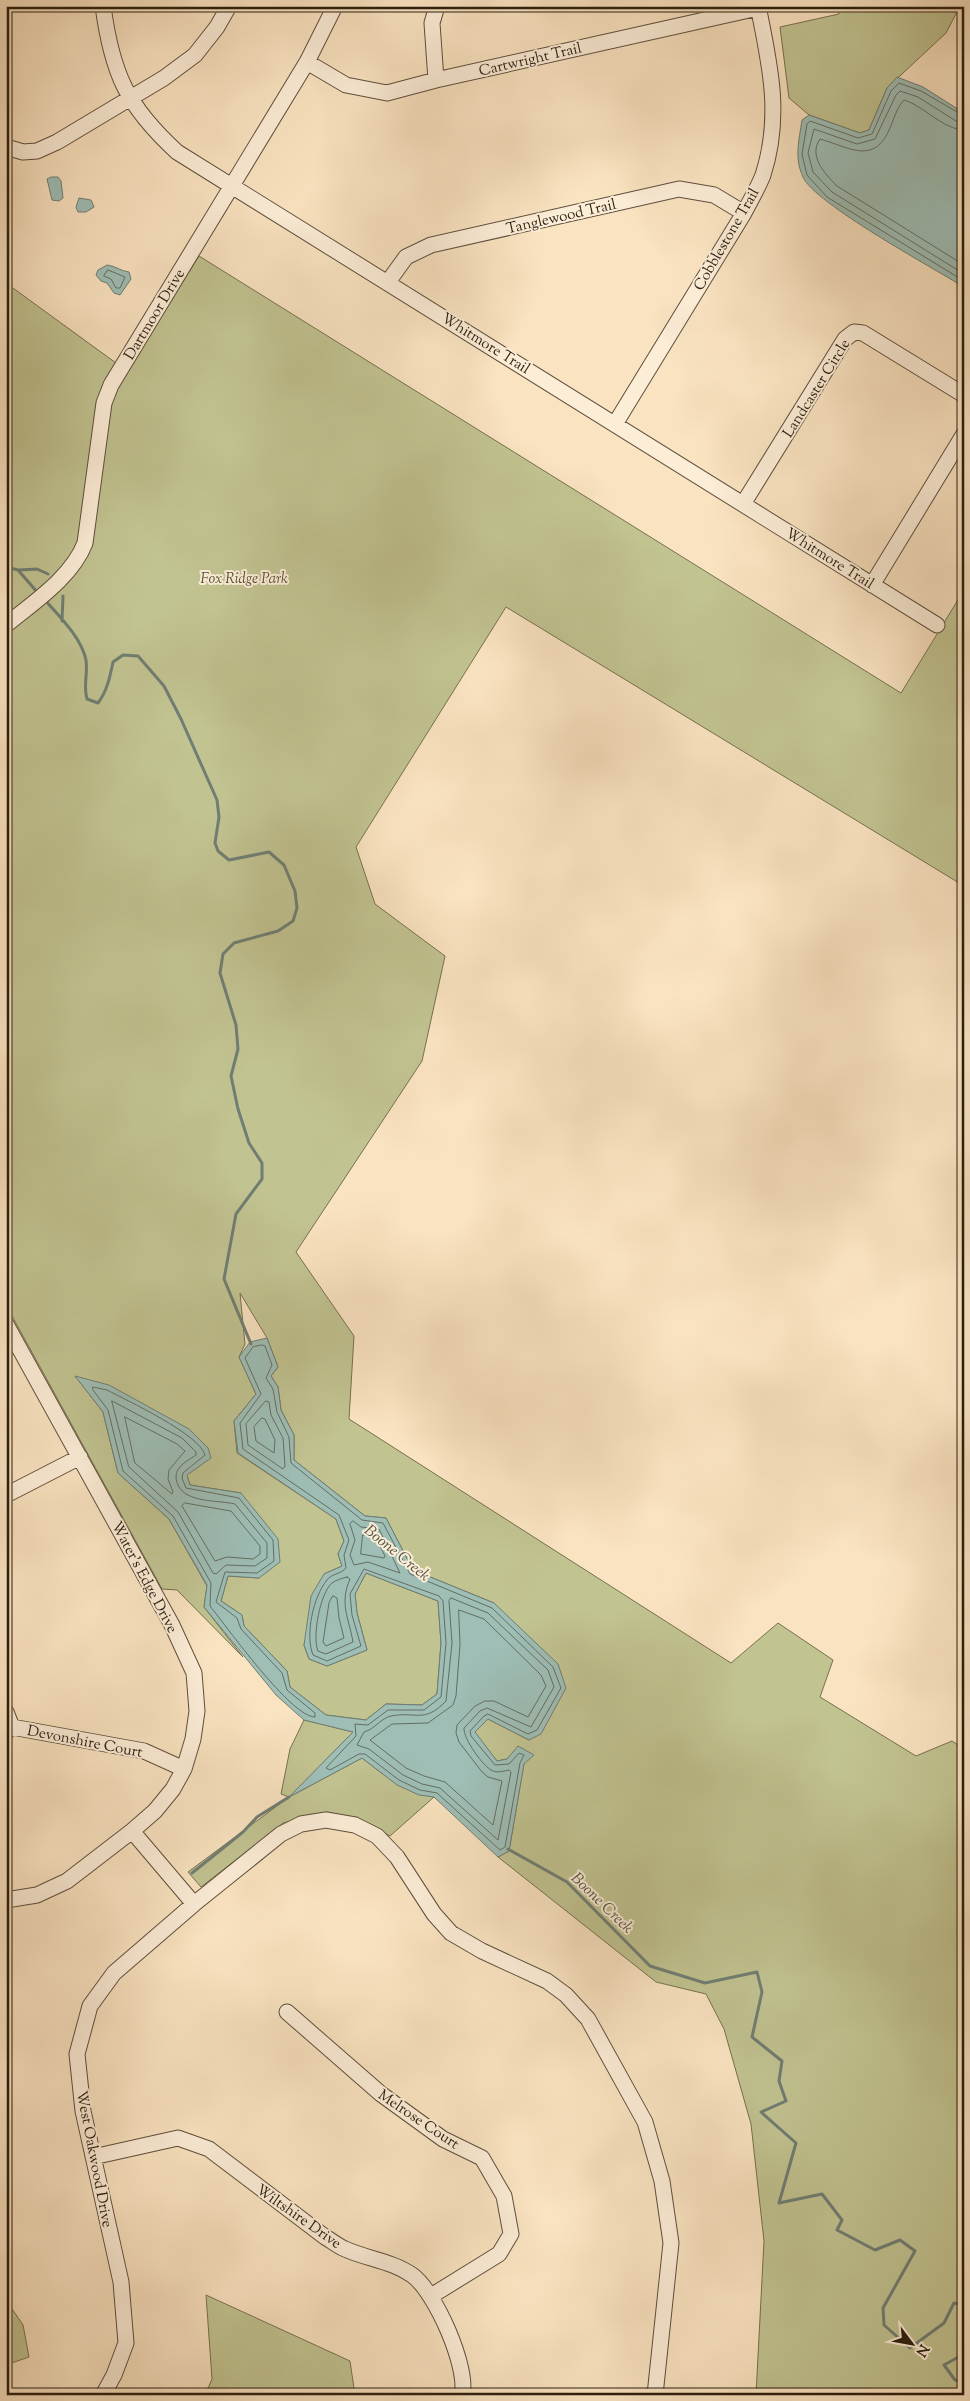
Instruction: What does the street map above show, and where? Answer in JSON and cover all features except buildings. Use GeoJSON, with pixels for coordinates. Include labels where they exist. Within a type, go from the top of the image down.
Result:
{"type":"FeatureCollection","features":[{"type":"Feature","properties":{"kind":"street","name":"Whitmore Trail"},"geometry":{"type":"LineString","coordinates":[[103,6],[108,42],[120,78],[140,114],[177,152],[937,625]]}},
{"type":"Feature","properties":{"kind":"street"},"geometry":{"type":"LineString","coordinates":[[6,147],[23,152],[37,151],[57,142],[164,78],[195,55],[217,27],[229,6]]}},
{"type":"Feature","properties":{"kind":"street","name":"Dartmoor Drive"},"geometry":{"type":"LineString","coordinates":[[6,625],[68,570],[80,555],[85,543],[104,403],[111,385],[307,62],[335,6]]}},
{"type":"Feature","properties":{"kind":"street"},"geometry":{"type":"LineString","coordinates":[[436,80],[432,23],[437,6]]}},
{"type":"Feature","properties":{"kind":"street","name":"Cartwright Trail"},"geometry":{"type":"LineString","coordinates":[[307,62],[346,85],[387,93],[436,80],[758,7]]}},
{"type":"Feature","properties":{"kind":"street","name":"Cobblestone Trail"},"geometry":{"type":"LineString","coordinates":[[615,424],[744,213],[762,176],[773,134],[773,80],[758,7]]}},
{"type":"Feature","properties":{"kind":"street","name":"Tanglewood Trail"},"geometry":{"type":"LineString","coordinates":[[388,282],[406,257],[431,245],[679,189],[714,195],[744,213]]}},
{"type":"Feature","properties":{"kind":"street","name":"Landcaster Circle"},"geometry":{"type":"LineString","coordinates":[[743,504],[846,339],[854,332],[862,333],[964,395]]}},
{"type":"Feature","properties":{"kind":"street"},"geometry":{"type":"LineString","coordinates":[[872,585],[964,434]]}},
{"type":"Feature","properties":{"kind":"street","name":"Water’s Edge Drive"},"geometry":{"type":"LineString","coordinates":[[6,1324],[172,1625],[194,1673],[198,1711],[193,1739],[184,1770],[174,1789],[154,1811],[132,1831],[67,1881],[37,1895],[6,1900]]}},
{"type":"Feature","properties":{"kind":"street"},"geometry":{"type":"LineString","coordinates":[[6,1495],[80,1457]]}},
{"type":"Feature","properties":{"kind":"street","name":"Devonshire Court"},"geometry":{"type":"LineString","coordinates":[[8,1724],[144,1751],[184,1770]]}},
{"type":"Feature","properties":{"kind":"street","name":"West Oakwood Drive"},"geometry":{"type":"LineString","coordinates":[[103,2395],[114,2375],[126,2343],[121,2282],[83,2111],[78,2054],[90,2006],[114,1973],[194,1904],[281,1834],[290,1829],[318,1821],[336,1821],[355,1825],[377,1836],[398,1857],[434,1914],[452,1933],[482,1951],[547,1981],[566,1995],[588,2019],[645,2122],[662,2182],[671,2244],[656,2395]]}},
{"type":"Feature","properties":{"kind":"street"},"geometry":{"type":"LineString","coordinates":[[132,1831],[194,1904]]}},
{"type":"Feature","properties":{"kind":"street","name":"Melrose Court"},"geometry":{"type":"LineString","coordinates":[[288,2012],[381,2094],[442,2139],[482,2158],[504,2196],[511,2234],[499,2254],[431,2296]]}},
{"type":"Feature","properties":{"kind":"street","name":"Wiltshire Drive"},"geometry":{"type":"LineString","coordinates":[[93,2157],[178,2138],[209,2149],[325,2237],[345,2249],[385,2261],[413,2275],[431,2296],[454,2341],[463,2391],[462,2395]]}},
{"type":"Feature","properties":{"kind":"green space"},"geometry":{"type":"Polygon","coordinates":[[[837,6],[960,6],[946,33],[887,88],[869,130],[860,133],[809,115],[789,98],[780,27],[839,14],[837,6]]]}},
{"type":"Feature","properties":{"kind":"green space","name":"Fox Ridge Park"},"geometry":{"type":"Polygon","coordinates":[[[199,256],[901,693],[964,590],[964,886],[506,607],[356,847],[375,904],[445,956],[422,1061],[296,1252],[354,1336],[349,1419],[731,1663],[778,1623],[833,1660],[820,1697],[916,1756],[952,1741],[964,1749],[964,2395],[756,2395],[764,2241],[751,2124],[724,2029],[706,1994],[656,1982],[498,1857],[509,1851],[524,1763],[507,1759],[497,1761],[474,1732],[488,1719],[529,1740],[494,1603],[413,1570],[386,1518],[365,1516],[294,1460],[294,1435],[281,1410],[278,1387],[271,1376],[278,1367],[267,1338],[240,1293],[245,1344],[239,1357],[256,1394],[234,1421],[237,1453],[336,1519],[344,1541],[338,1554],[342,1566],[324,1574],[304,1645],[309,1659],[327,1666],[367,1650],[357,1613],[355,1594],[366,1573],[438,1601],[441,1643],[437,1694],[422,1705],[386,1704],[366,1720],[326,1715],[290,1687],[287,1671],[244,1626],[242,1615],[221,1601],[228,1576],[259,1578],[241,1493],[190,1485],[187,1476],[76,1377],[103,1412],[118,1473],[169,1519],[207,1586],[204,1607],[243,1657],[177,1590],[162,1589],[6,1305],[6,283],[127,371],[199,256]]]}},
{"type":"Feature","properties":{"kind":"green space"},"geometry":{"type":"Polygon","coordinates":[[[304,1720],[353,1732],[291,1796],[362,1758],[387,1777],[405,1787],[434,1797],[390,1836],[360,1819],[327,1812],[283,1823],[201,1887],[188,1872],[289,1797],[281,1794],[290,1749],[304,1720]]]}},
{"type":"Feature","properties":{"kind":"green space"},"geometry":{"type":"Polygon","coordinates":[[[206,2295],[350,2361],[355,2395],[205,2395],[212,2379],[206,2295]]]}},
{"type":"Feature","properties":{"kind":"green space"},"geometry":{"type":"Polygon","coordinates":[[[6,2300],[23,2325],[29,2357],[6,2365],[6,2300]]]}},
{"type":"Feature","properties":{"kind":"water"},"geometry":{"type":"Polygon","coordinates":[[[897,77],[923,87],[964,113],[964,287],[876,235],[828,202],[812,188],[800,170],[798,149],[802,120],[809,115],[860,133],[869,130],[887,88],[897,77]]]}},
{"type":"Feature","properties":{"kind":"water"},"geometry":{"type":"Polygon","coordinates":[[[58,177],[61,181],[63,198],[59,201],[52,200],[47,179],[58,177]]]}},
{"type":"Feature","properties":{"kind":"water"},"geometry":{"type":"Polygon","coordinates":[[[79,198],[91,200],[94,207],[86,212],[78,212],[76,207],[79,198]]]}},
{"type":"Feature","properties":{"kind":"water"},"geometry":{"type":"Polygon","coordinates":[[[107,265],[129,272],[131,279],[120,295],[114,293],[107,283],[101,281],[96,275],[98,270],[107,265]]]}},
{"type":"Feature","properties":{"kind":"water"},"geometry":{"type":"Polygon","coordinates":[[[267,1338],[278,1367],[271,1376],[278,1387],[281,1410],[294,1435],[294,1460],[365,1516],[386,1518],[413,1570],[494,1603],[558,1664],[566,1688],[541,1734],[529,1740],[488,1719],[475,1732],[497,1761],[507,1759],[518,1746],[534,1755],[524,1764],[509,1851],[498,1857],[434,1797],[419,1795],[397,1785],[362,1758],[289,1797],[353,1732],[304,1720],[276,1695],[204,1607],[207,1585],[169,1519],[118,1473],[103,1412],[75,1376],[109,1385],[189,1429],[208,1448],[211,1458],[187,1475],[190,1485],[241,1493],[278,1539],[280,1562],[259,1578],[228,1576],[221,1601],[242,1615],[244,1626],[287,1671],[290,1687],[326,1715],[366,1720],[386,1704],[422,1705],[437,1694],[441,1643],[438,1601],[366,1573],[355,1594],[357,1613],[367,1650],[327,1666],[309,1659],[304,1645],[311,1596],[324,1574],[342,1566],[338,1554],[344,1541],[336,1519],[238,1453],[234,1421],[256,1394],[239,1357],[250,1342],[267,1338]]]}},
{"type":"Feature","properties":{"kind":"waterway"},"geometry":{"type":"LineString","coordinates":[[6,567],[18,570],[38,593]]}},
{"type":"Feature","properties":{"kind":"waterway"},"geometry":{"type":"LineString","coordinates":[[19,570],[37,569],[48,574]]}},
{"type":"Feature","properties":{"kind":"waterway"},"geometry":{"type":"LineString","coordinates":[[62,621],[63,596]]}},
{"type":"Feature","properties":{"kind":"waterway"},"geometry":{"type":"LineString","coordinates":[[44,599],[69,627],[83,651],[86,660],[85,689],[87,699],[98,703],[106,689],[113,662],[123,655],[138,656],[164,686],[181,719],[217,800],[219,817],[215,843],[218,851],[229,860],[269,852],[284,865],[295,891],[297,908],[293,921],[278,931],[234,943],[223,954],[220,973],[236,1025],[238,1049],[231,1076],[238,1109],[249,1143],[262,1163],[262,1179],[236,1214],[224,1279],[251,1344]]}},
{"type":"Feature","properties":{"kind":"waterway"},"geometry":{"type":"LineString","coordinates":[[192,1873],[243,1832],[257,1817],[289,1797]]}},
{"type":"Feature","properties":{"kind":"waterway","name":"Boone Creek"},"geometry":{"type":"LineString","coordinates":[[508,1849],[567,1882],[650,1966],[705,1983],[757,1972],[762,1992],[752,2037],[782,2061],[779,2081],[786,2101],[761,2112],[796,2143],[779,2203],[822,2194],[842,2220],[837,2230],[875,2250],[900,2240],[915,2251],[883,2308],[884,2325],[910,2348],[944,2323],[954,2303],[964,2305]]}},
{"type":"Feature","properties":{"kind":"waterway","name":"Boone Creek"},"geometry":{"type":"LineString","coordinates":[[964,2354],[944,2365],[955,2380],[964,2382]]}}]}
